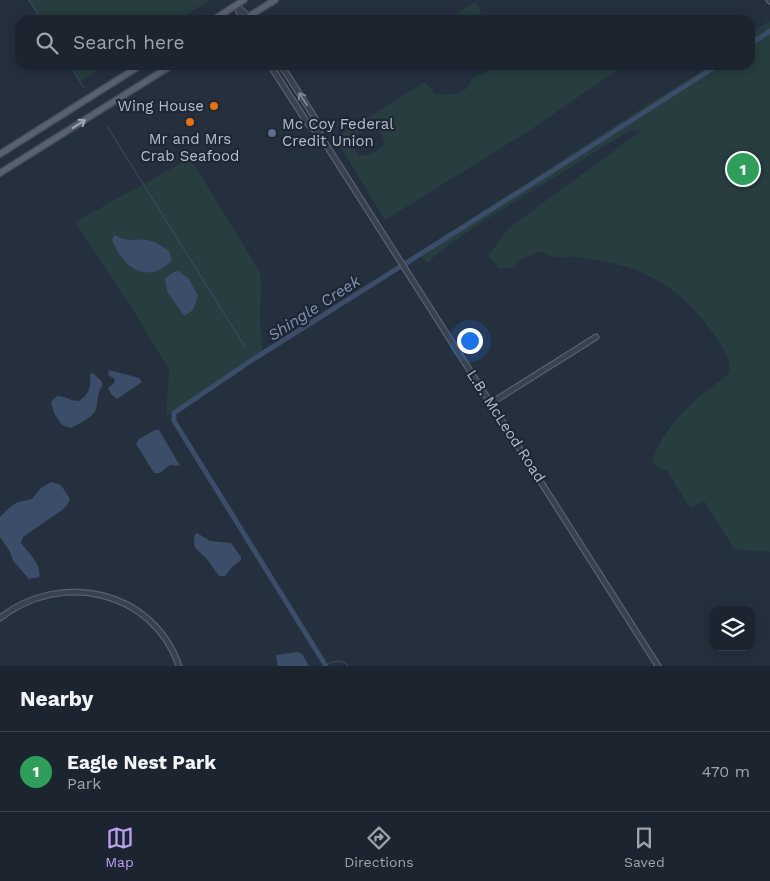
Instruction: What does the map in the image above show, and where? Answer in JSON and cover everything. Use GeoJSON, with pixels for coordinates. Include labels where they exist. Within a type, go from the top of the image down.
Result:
{"type":"FeatureCollection","features":[{"type":"Feature","properties":{"kind":"main road"},"geometry":{"type":"LineString","coordinates":[[221,15],[244,0]]}},
{"type":"Feature","properties":{"kind":"main road"},"geometry":{"type":"LineString","coordinates":[[255,15],[275,0]]}},
{"type":"Feature","properties":{"kind":"main road"},"geometry":{"type":"LineString","coordinates":[[0,154],[133,70]]}},
{"type":"Feature","properties":{"kind":"main road"},"geometry":{"type":"LineString","coordinates":[[0,173],[164,70]]}},
{"type":"Feature","properties":{"kind":"street"},"geometry":{"type":"LineString","coordinates":[[236,5],[248,15]]}},
{"type":"Feature","properties":{"kind":"street"},"geometry":{"type":"LineString","coordinates":[[236,5],[240,15]]}},
{"type":"Feature","properties":{"kind":"street","name":"L.B. McLeod Road"},"geometry":{"type":"LineString","coordinates":[[273,70],[308,124],[321,136]]}},
{"type":"Feature","properties":{"kind":"street","name":"L.B. McLeod Road"},"geometry":{"type":"LineString","coordinates":[[284,70],[315,118],[321,136],[658,666]]}},
{"type":"Feature","properties":{"kind":"street"},"geometry":{"type":"LineString","coordinates":[[491,404],[596,337]]}},
{"type":"Feature","properties":{"kind":"street"},"geometry":{"type":"LineString","coordinates":[[0,618],[18,605],[49,594],[77,591],[101,595],[128,606],[151,622],[169,643],[179,666]]}},
{"type":"Feature","properties":{"kind":"green space"},"geometry":{"type":"Polygon","coordinates":[[[28,0],[210,0],[186,15],[38,15],[28,0]]]}},
{"type":"Feature","properties":{"kind":"green space"},"geometry":{"type":"Polygon","coordinates":[[[475,2],[482,12],[478,15],[454,15],[475,2]]]}},
{"type":"Feature","properties":{"kind":"green space"},"geometry":{"type":"Polygon","coordinates":[[[770,21],[770,552],[734,549],[704,501],[690,508],[667,471],[652,464],[660,443],[674,423],[699,397],[726,376],[729,368],[728,360],[721,345],[712,331],[691,307],[666,286],[653,278],[617,265],[578,257],[555,257],[541,251],[523,258],[513,268],[499,268],[488,256],[509,228],[641,131],[630,130],[479,224],[447,246],[427,263],[418,253],[703,70],[755,70],[755,30],[770,21]]]}},
{"type":"Feature","properties":{"kind":"green space"},"geometry":{"type":"Polygon","coordinates":[[[72,70],[98,70],[80,82],[72,70]]]}},
{"type":"Feature","properties":{"kind":"green space"},"geometry":{"type":"Polygon","coordinates":[[[491,70],[618,70],[527,132],[385,220],[335,138],[425,82],[435,94],[456,94],[466,89],[473,78],[491,70]],[[375,123],[350,139],[358,156],[374,152],[385,142],[375,123]]]}},
{"type":"Feature","properties":{"kind":"green space"},"geometry":{"type":"Polygon","coordinates":[[[190,158],[260,272],[262,352],[166,416],[169,370],[133,310],[75,222],[190,158]]]}},
{"type":"Feature","properties":{"kind":"water"},"geometry":{"type":"Polygon","coordinates":[[[115,235],[123,239],[147,240],[156,243],[169,251],[172,261],[159,270],[151,272],[136,270],[119,254],[112,240],[115,235]]]}},
{"type":"Feature","properties":{"kind":"water"},"geometry":{"type":"Polygon","coordinates":[[[179,271],[189,279],[198,296],[193,310],[184,316],[167,291],[165,278],[179,271]]]}},
{"type":"Feature","properties":{"kind":"water"},"geometry":{"type":"Polygon","coordinates":[[[109,370],[139,378],[142,382],[117,399],[108,388],[114,383],[115,379],[108,375],[109,370]]]}},
{"type":"Feature","properties":{"kind":"water"},"geometry":{"type":"Polygon","coordinates":[[[93,373],[102,382],[94,412],[88,419],[71,428],[62,425],[54,413],[51,402],[57,396],[79,401],[88,392],[90,374],[93,373]]]}},
{"type":"Feature","properties":{"kind":"water"},"geometry":{"type":"Polygon","coordinates":[[[155,430],[159,430],[180,466],[170,465],[160,473],[154,473],[136,444],[139,439],[155,430]]]}},
{"type":"Feature","properties":{"kind":"water"},"geometry":{"type":"Polygon","coordinates":[[[51,482],[61,485],[70,499],[62,510],[23,537],[21,543],[34,559],[39,572],[39,577],[29,579],[14,562],[9,550],[0,537],[0,517],[18,502],[32,499],[41,488],[51,482]]]}},
{"type":"Feature","properties":{"kind":"water"},"geometry":{"type":"Polygon","coordinates":[[[197,533],[210,541],[231,543],[241,557],[241,560],[225,576],[219,576],[196,548],[194,539],[197,533]]]}},
{"type":"Feature","properties":{"kind":"water"},"geometry":{"type":"Polygon","coordinates":[[[298,652],[302,654],[309,666],[278,666],[276,655],[298,652]]]}},
{"type":"Feature","properties":{"kind":"waterway"},"geometry":{"type":"LineString","coordinates":[[29,0],[39,15]]}},
{"type":"Feature","properties":{"kind":"waterway","name":"Shingle Creek"},"geometry":{"type":"LineString","coordinates":[[755,41],[770,31]]}},
{"type":"Feature","properties":{"kind":"waterway"},"geometry":{"type":"LineString","coordinates":[[73,70],[84,88]]}},
{"type":"Feature","properties":{"kind":"waterway","name":"Shingle Creek"},"geometry":{"type":"LineString","coordinates":[[326,666],[174,421],[174,413],[252,360],[710,70]]}},
{"type":"Feature","properties":{"kind":"waterway"},"geometry":{"type":"LineString","coordinates":[[107,126],[245,347]]}},
{"type":"Feature","properties":{"kind":"waterway"},"geometry":{"type":"LineString","coordinates":[[325,665],[340,661],[348,666]]}},
{"type":"Feature","properties":{"kind":"place","name":"Wing House"},"geometry":{"type":"Point","coordinates":[214,106]}},
{"type":"Feature","properties":{"kind":"place","name":"Mr and Mrs Crab Seafood"},"geometry":{"type":"Point","coordinates":[190,122]}},
{"type":"Feature","properties":{"kind":"place","name":"Mc Coy Federal Credit Union"},"geometry":{"type":"Point","coordinates":[272,133]}},
{"type":"Feature","properties":{"kind":"place","name":"Eagle Nest Park"},"geometry":{"type":"Point","coordinates":[743,169]}}]}
